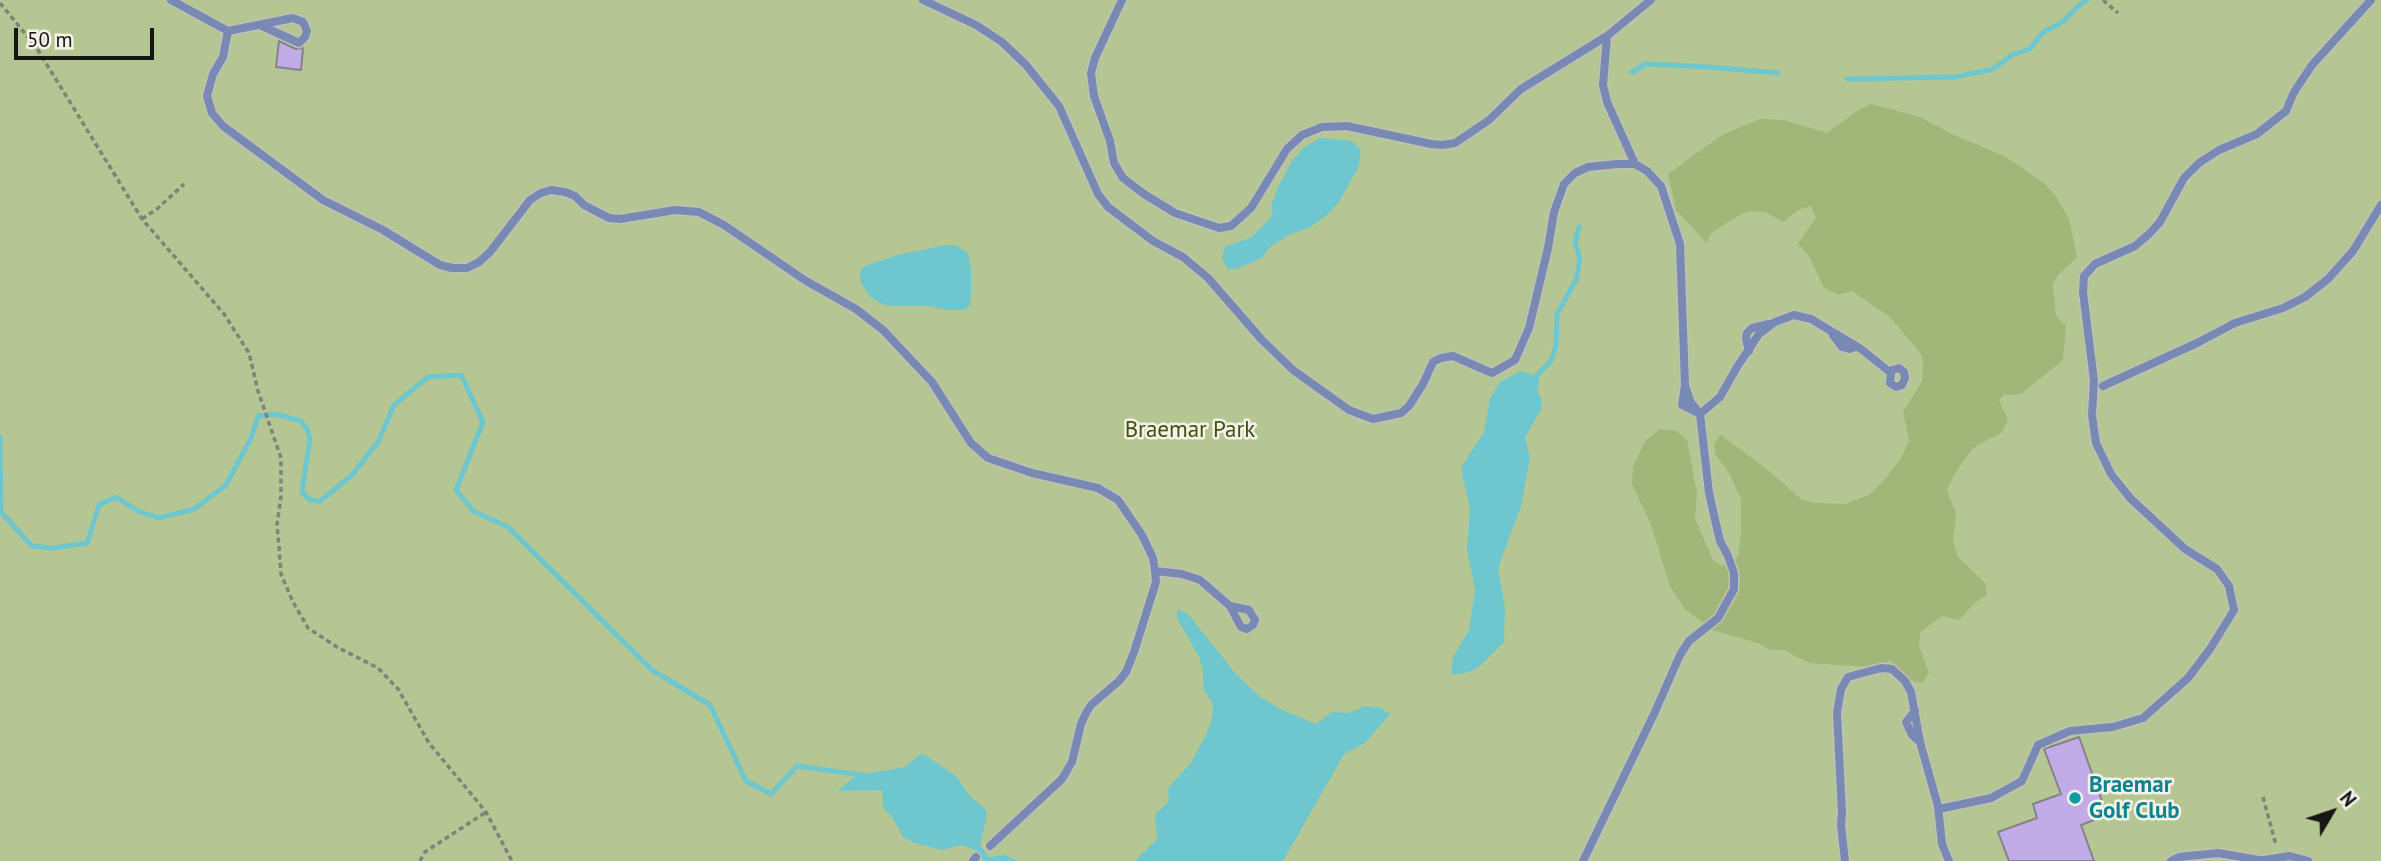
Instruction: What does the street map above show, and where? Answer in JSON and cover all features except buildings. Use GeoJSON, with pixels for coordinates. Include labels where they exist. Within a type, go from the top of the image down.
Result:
{"type":"FeatureCollection","features":[{"type":"Feature","properties":{"kind":"lane"},"geometry":{"type":"LineString","coordinates":[[172,0],[228,31],[293,18],[303,22],[307,31],[299,43],[260,25]]}},
{"type":"Feature","properties":{"kind":"lane"},"geometry":{"type":"LineString","coordinates":[[923,0],[976,25],[1002,42],[1026,65],[1059,106],[1094,185],[1108,207],[1153,241],[1183,257],[1208,278],[1262,340],[1293,370],[1349,410],[1373,419],[1401,413],[1409,406],[1433,362],[1441,358],[1453,356],[1492,373],[1515,360],[1529,328],[1554,212],[1564,184],[1575,173],[1588,167],[1635,164],[1647,171],[1661,186],[1680,244],[1685,385],[1682,405],[1700,414]]}},
{"type":"Feature","properties":{"kind":"lane"},"geometry":{"type":"LineString","coordinates":[[1122,0],[1095,58],[1091,73],[1094,96],[1110,141],[1114,163],[1123,178],[1144,194],[1175,213],[1219,228],[1231,226],[1251,208],[1287,149],[1302,135],[1322,127],[1347,126],[1431,144],[1455,143],[1489,120],[1521,89],[1607,36],[1651,0]]}},
{"type":"Feature","properties":{"kind":"lane"},"geometry":{"type":"LineString","coordinates":[[1939,809],[1991,798],[2022,780],[2038,745],[2070,731],[2113,727],[2143,718],[2188,678],[2234,610],[2230,586],[2217,569],[2185,550],[2130,498],[2111,474],[2096,443],[2092,415],[2093,367],[2083,292],[2084,276],[2095,264],[2135,246],[2149,234],[2160,222],[2184,178],[2199,163],[2219,150],[2257,134],[2286,111],[2294,92],[2312,65],[2371,0]]}},
{"type":"Feature","properties":{"kind":"lane"},"geometry":{"type":"LineString","coordinates":[[228,31],[223,57],[213,74],[207,96],[212,113],[229,130],[328,203],[383,230],[440,265],[467,268],[479,262],[530,200],[551,190],[565,191],[609,218],[620,219],[675,210],[699,212],[709,216],[806,282],[856,309],[883,330],[932,382],[971,443],[988,458],[1111,494],[1126,510],[1153,558],[1156,582],[1126,672],[1086,713],[1072,762],[1062,779],[990,846]]}},
{"type":"Feature","properties":{"kind":"lane"},"geometry":{"type":"LineString","coordinates":[[1607,36],[1603,85],[1635,164]]}},
{"type":"Feature","properties":{"kind":"lane"},"geometry":{"type":"LineString","coordinates":[[2102,386],[2235,324],[2283,308],[2305,297],[2328,279],[2353,251],[2381,205]]}},
{"type":"Feature","properties":{"kind":"lane"},"geometry":{"type":"LineString","coordinates":[[1700,414],[1720,397],[1759,334],[1775,322],[1794,315],[1811,319],[1891,373]]}},
{"type":"Feature","properties":{"kind":"lane"},"geometry":{"type":"LineString","coordinates":[[1583,861],[1680,655],[1689,641],[1718,618],[1734,589],[1734,573],[1720,541],[1709,493],[1700,414]]}},
{"type":"Feature","properties":{"kind":"lane"},"geometry":{"type":"LineString","coordinates":[[1155,571],[1182,574],[1200,580],[1230,606]]}},
{"type":"Feature","properties":{"kind":"lane"},"geometry":{"type":"LineString","coordinates":[[1845,861],[1837,733],[1841,689],[1849,677],[1881,668],[1892,669],[1905,681],[1911,692],[1915,711],[1906,722],[1912,735],[1920,742],[1939,809],[1942,844],[1949,861]]}},
{"type":"Feature","properties":{"kind":"lane"},"geometry":{"type":"LineString","coordinates":[[2171,861],[2179,857],[2218,853],[2258,860],[2290,856],[2308,861]]}},
{"type":"Feature","properties":{"kind":"path"},"geometry":{"type":"LineString","coordinates":[[2105,2],[2118,13]]}},
{"type":"Feature","properties":{"kind":"path"},"geometry":{"type":"LineString","coordinates":[[0,3],[36,47],[142,219],[224,314],[248,353],[281,458],[277,525],[281,574],[293,603],[308,628],[337,647],[378,668],[398,689],[429,743],[486,812],[512,861]]}},
{"type":"Feature","properties":{"kind":"path"},"geometry":{"type":"LineString","coordinates":[[142,219],[158,209],[184,184]]}},
{"type":"Feature","properties":{"kind":"path"},"geometry":{"type":"LineString","coordinates":[[2263,797],[2276,841],[2275,858]]}},
{"type":"Feature","properties":{"kind":"path"},"geometry":{"type":"LineString","coordinates":[[420,861],[425,852],[486,812]]}},
{"type":"Feature","properties":{"kind":"green space","name":"Braemar Park"},"geometry":{"type":"Polygon","coordinates":[[[0,0],[2381,0],[2381,861],[0,861],[0,0]]]}},
{"type":"Feature","properties":{"kind":"green space"},"geometry":{"type":"Polygon","coordinates":[[[1871,104],[1920,117],[2004,156],[2046,185],[2069,219],[2077,257],[2058,275],[2053,285],[2056,316],[2066,326],[2063,360],[2021,394],[2003,395],[1999,401],[2008,419],[2002,432],[1973,448],[1955,473],[1947,490],[1956,514],[1953,540],[1958,557],[1985,583],[1987,595],[1976,602],[1959,620],[1942,616],[1920,632],[1919,646],[1929,673],[1922,683],[1911,681],[1890,660],[1881,668],[1809,663],[1784,650],[1771,650],[1758,643],[1712,630],[1685,609],[1670,586],[1650,522],[1632,484],[1633,467],[1645,441],[1660,429],[1676,431],[1687,440],[1697,493],[1695,519],[1713,560],[1722,566],[1738,557],[1741,499],[1729,473],[1715,454],[1714,444],[1721,435],[1768,470],[1802,500],[1814,503],[1845,504],[1869,495],[1902,456],[1909,441],[1903,412],[1922,381],[1921,354],[1890,317],[1852,291],[1839,295],[1824,288],[1810,258],[1798,243],[1816,218],[1811,206],[1798,210],[1783,222],[1765,212],[1748,211],[1711,233],[1707,243],[1676,210],[1668,174],[1722,135],[1760,119],[1784,120],[1827,133],[1871,104]]]}},
{"type":"Feature","properties":{"kind":"water"},"geometry":{"type":"Polygon","coordinates":[[[1321,138],[1352,141],[1361,150],[1359,166],[1339,202],[1309,228],[1288,235],[1270,247],[1262,258],[1236,269],[1227,269],[1222,257],[1225,247],[1252,237],[1273,215],[1271,206],[1292,161],[1304,147],[1321,138]]]}},
{"type":"Feature","properties":{"kind":"water"},"geometry":{"type":"Polygon","coordinates":[[[955,245],[968,253],[971,294],[970,305],[965,310],[887,306],[871,298],[861,283],[860,272],[865,266],[898,255],[955,245]]]}},
{"type":"Feature","properties":{"kind":"water"},"geometry":{"type":"Polygon","coordinates":[[[1521,371],[1536,376],[1541,409],[1525,438],[1530,457],[1521,506],[1498,568],[1505,607],[1504,642],[1478,668],[1463,674],[1451,674],[1453,657],[1469,630],[1475,589],[1467,550],[1470,509],[1461,468],[1484,432],[1490,398],[1500,382],[1521,371]]]}},
{"type":"Feature","properties":{"kind":"water"},"geometry":{"type":"Polygon","coordinates":[[[1177,609],[1188,614],[1235,673],[1259,696],[1280,709],[1316,724],[1332,712],[1349,713],[1365,706],[1380,708],[1390,714],[1365,743],[1344,754],[1283,861],[1135,861],[1157,839],[1155,815],[1169,801],[1168,788],[1191,763],[1212,718],[1213,704],[1204,690],[1199,657],[1177,618],[1177,609]]]}},
{"type":"Feature","properties":{"kind":"water"},"geometry":{"type":"Polygon","coordinates":[[[922,753],[956,776],[969,795],[986,810],[980,845],[989,857],[1005,855],[1018,861],[984,861],[975,850],[962,845],[942,850],[915,843],[904,838],[883,807],[882,790],[837,791],[857,775],[905,767],[922,753]]]}},
{"type":"Feature","properties":{"kind":"waterway"},"geometry":{"type":"LineString","coordinates":[[1847,79],[1956,77],[1993,69],[2012,55],[2030,49],[2042,33],[2064,21],[2087,0]]}},
{"type":"Feature","properties":{"kind":"waterway"},"geometry":{"type":"LineString","coordinates":[[1632,72],[1646,64],[1778,73]]}},
{"type":"Feature","properties":{"kind":"waterway"},"geometry":{"type":"LineString","coordinates":[[1537,383],[1536,376],[1551,361],[1556,345],[1557,314],[1576,280],[1580,259],[1575,242],[1579,227]]}},
{"type":"Feature","properties":{"kind":"waterway"},"geometry":{"type":"LineString","coordinates":[[0,437],[1,512],[32,546],[53,548],[87,543],[99,505],[116,497],[138,511],[159,518],[194,509],[226,485],[251,438],[258,416],[276,414],[301,421],[307,429],[310,439],[302,492],[310,500],[320,501],[351,476],[378,442],[394,405],[428,377],[461,375],[483,422],[456,490],[473,511],[508,527],[652,670],[710,705],[746,781],[771,794],[797,766],[863,775]]}},
{"type":"Feature","properties":{"kind":"place","name":"Braemar Golf Club"},"geometry":{"type":"Point","coordinates":[2075,798]}}]}
